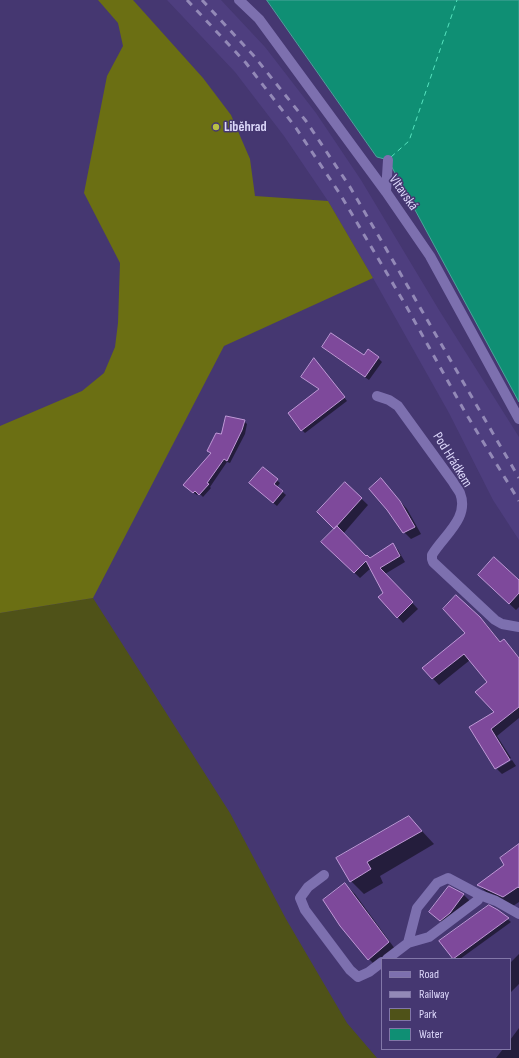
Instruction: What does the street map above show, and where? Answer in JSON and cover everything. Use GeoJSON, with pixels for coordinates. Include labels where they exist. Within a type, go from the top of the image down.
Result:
{"type":"FeatureCollection","features":[{"type":"Feature","properties":{"kind":"street","name":"Vltavská"},"geometry":{"type":"LineString","coordinates":[[239,0],[259,19],[386,192],[430,256],[519,419]]}},
{"type":"Feature","properties":{"kind":"street"},"geometry":{"type":"LineString","coordinates":[[386,192],[388,160]]}},
{"type":"Feature","properties":{"kind":"street","name":"Pod Hrádkem"},"geometry":{"type":"LineString","coordinates":[[376,396],[389,400],[398,406],[460,494],[462,510],[454,527],[432,555],[433,562],[495,620],[502,624],[519,627]]}},
{"type":"Feature","properties":{"kind":"street"},"geometry":{"type":"LineString","coordinates":[[324,875],[308,887],[300,898],[305,910],[350,970],[358,977],[369,972],[381,963]]}},
{"type":"Feature","properties":{"kind":"street"},"geometry":{"type":"LineString","coordinates":[[408,942],[417,908],[437,883],[448,878],[519,914]]}},
{"type":"Feature","properties":{"kind":"street"},"geometry":{"type":"LineString","coordinates":[[387,958],[408,942],[429,937],[478,900],[480,895]]}},
{"type":"Feature","properties":{"kind":"shaded area"},"geometry":{"type":"Polygon","coordinates":[[[98,0],[133,0],[203,78],[231,115],[250,159],[255,196],[328,201],[373,278],[224,346],[93,598],[0,613],[0,426],[82,391],[104,373],[115,347],[118,323],[120,263],[84,193],[107,76],[123,46],[118,23],[98,0]]]}},
{"type":"Feature","properties":{"kind":"shaded area"},"geometry":{"type":"Polygon","coordinates":[[[167,0],[221,0],[265,47],[316,113],[361,180],[439,310],[519,437],[519,540],[493,500],[449,413],[328,201],[284,136],[235,72],[167,0]]]}},
{"type":"Feature","properties":{"kind":"green space"},"geometry":{"type":"Polygon","coordinates":[[[93,598],[230,813],[286,919],[347,1023],[377,1058],[0,1058],[0,613],[93,598]]]}},
{"type":"Feature","properties":{"kind":"water"},"geometry":{"type":"Polygon","coordinates":[[[267,0],[519,0],[519,402],[388,160],[377,157],[267,0]]]}},
{"type":"Feature","properties":{"kind":"building"},"geometry":{"type":"Polygon","coordinates":[[[331,333],[364,355],[368,349],[379,357],[365,377],[322,347],[331,333]]]}},
{"type":"Feature","properties":{"kind":"building"},"geometry":{"type":"Polygon","coordinates":[[[314,358],[345,397],[301,431],[288,413],[319,389],[301,377],[314,358]]]}},
{"type":"Feature","properties":{"kind":"building"},"geometry":{"type":"Polygon","coordinates":[[[226,416],[245,420],[242,430],[227,461],[224,459],[207,483],[209,484],[199,495],[195,491],[193,493],[183,485],[211,453],[207,451],[216,433],[221,434],[226,416]]]}},
{"type":"Feature","properties":{"kind":"building"},"geometry":{"type":"Polygon","coordinates":[[[263,467],[278,479],[274,484],[283,491],[273,503],[249,483],[263,467]]]}},
{"type":"Feature","properties":{"kind":"building"},"geometry":{"type":"Polygon","coordinates":[[[381,478],[400,501],[415,527],[403,533],[387,510],[369,489],[381,478]]]}},
{"type":"Feature","properties":{"kind":"building"},"geometry":{"type":"Polygon","coordinates":[[[345,482],[362,498],[334,529],[317,512],[345,482]]]}},
{"type":"Feature","properties":{"kind":"building"},"geometry":{"type":"Polygon","coordinates":[[[337,526],[366,556],[367,555],[370,558],[393,543],[400,556],[380,568],[413,602],[397,618],[378,597],[383,593],[366,561],[354,573],[321,542],[337,526]]]}},
{"type":"Feature","properties":{"kind":"building"},"geometry":{"type":"Polygon","coordinates":[[[494,557],[519,580],[519,593],[509,604],[478,575],[494,557]]]}},
{"type":"Feature","properties":{"kind":"building"},"geometry":{"type":"Polygon","coordinates":[[[456,595],[480,617],[500,642],[504,639],[519,658],[519,707],[491,729],[510,760],[495,769],[469,727],[494,712],[475,692],[487,682],[464,654],[432,679],[422,668],[465,633],[443,609],[456,595]]]}},
{"type":"Feature","properties":{"kind":"building"},"geometry":{"type":"Polygon","coordinates":[[[409,816],[422,831],[367,862],[371,869],[350,882],[336,858],[409,816]]]}},
{"type":"Feature","properties":{"kind":"building"},"geometry":{"type":"Polygon","coordinates":[[[519,844],[519,888],[518,887],[503,897],[477,885],[504,865],[500,858],[519,844]]]}},
{"type":"Feature","properties":{"kind":"building"},"geometry":{"type":"Polygon","coordinates":[[[345,883],[389,942],[368,960],[340,926],[323,900],[345,883]]]}},
{"type":"Feature","properties":{"kind":"building"},"geometry":{"type":"Polygon","coordinates":[[[449,886],[464,894],[450,913],[440,921],[429,912],[449,886]]]}},
{"type":"Feature","properties":{"kind":"building"},"geometry":{"type":"Polygon","coordinates":[[[489,905],[509,918],[454,958],[452,958],[439,941],[489,905]]]}},
{"type":"Feature","properties":{"kind":"ferry route"},"geometry":{"type":"LineString","coordinates":[[391,157],[409,141],[457,0]]}},
{"type":"Feature","properties":{"kind":"railway"},"geometry":{"type":"LineString","coordinates":[[187,0],[246,63],[296,128],[340,194],[405,304],[465,412],[519,501]]}},
{"type":"Feature","properties":{"kind":"railway"},"geometry":{"type":"LineString","coordinates":[[202,0],[254,56],[306,121],[350,187],[519,478]]}},
{"type":"Feature","properties":{"kind":"place","name":"Liběhrad"},"geometry":{"type":"Point","coordinates":[216,127]}}]}
